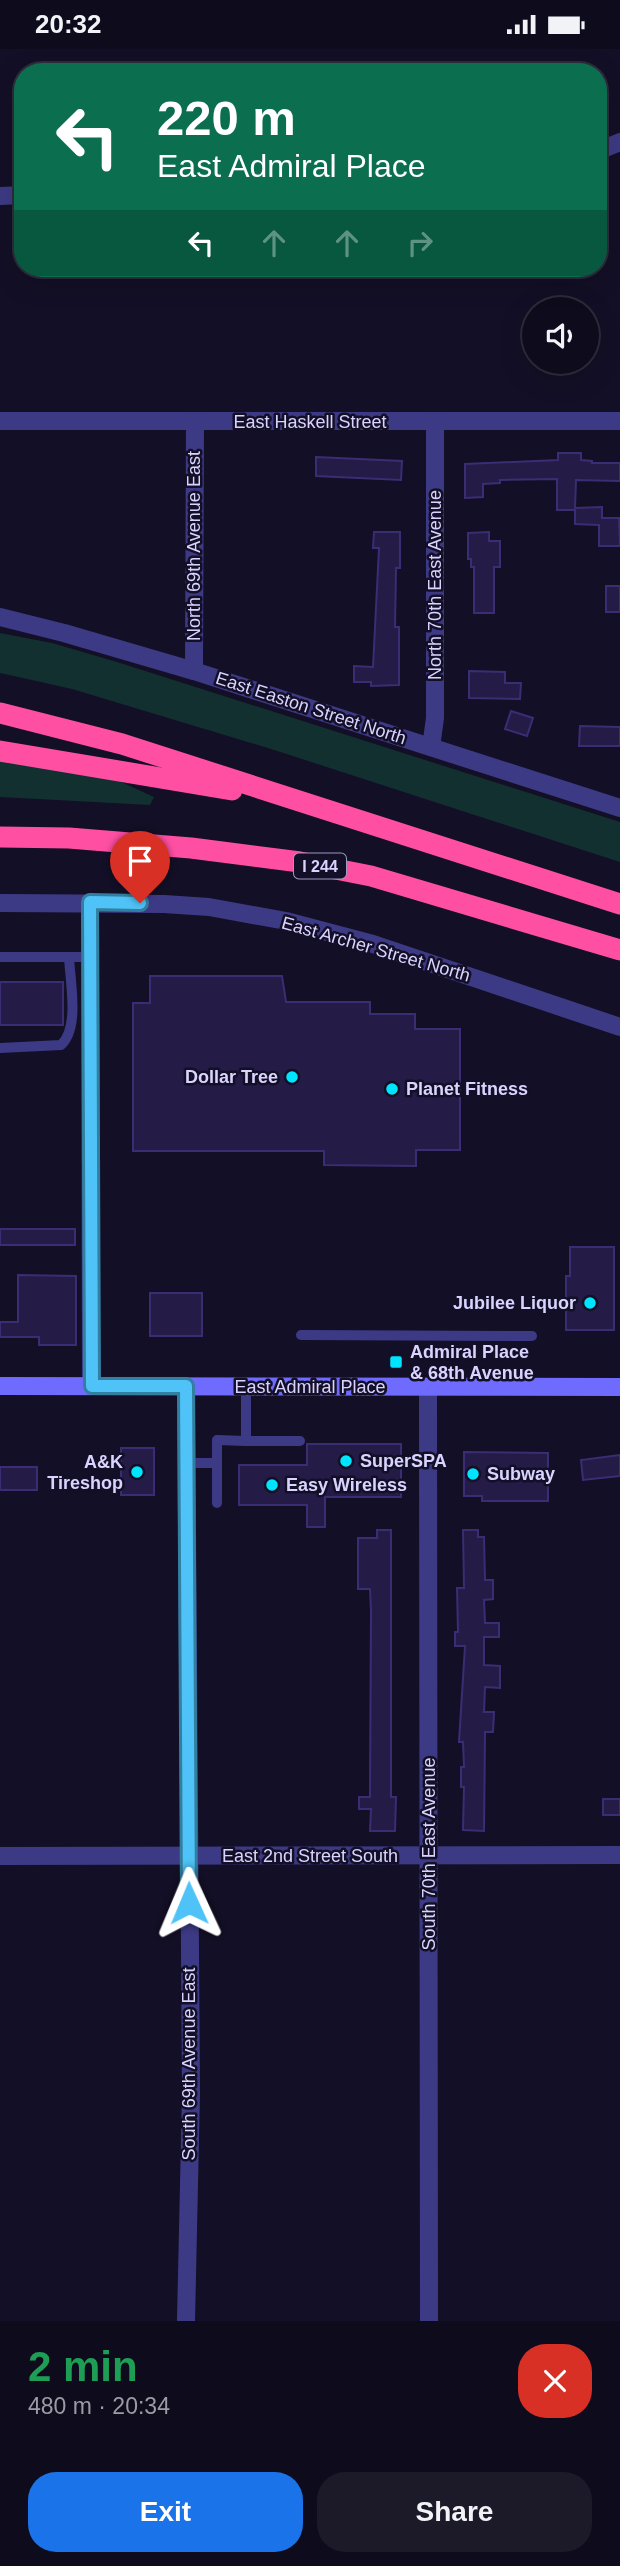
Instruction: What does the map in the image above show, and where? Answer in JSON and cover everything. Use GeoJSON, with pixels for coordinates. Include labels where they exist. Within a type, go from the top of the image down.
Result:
{"type":"FeatureCollection","features":[{"type":"Feature","properties":{"kind":"highway"},"geometry":{"type":"LineString","coordinates":[[0,713],[122,744],[620,904]]}},
{"type":"Feature","properties":{"kind":"highway"},"geometry":{"type":"LineString","coordinates":[[0,751],[304,802]]}},
{"type":"Feature","properties":{"kind":"highway"},"geometry":{"type":"LineString","coordinates":[[0,828],[69,838]]}},
{"type":"Feature","properties":{"kind":"highway","name":"I 244"},"geometry":{"type":"LineString","coordinates":[[0,837],[69,838],[191,848],[300,862],[371,876],[620,950]]}},
{"type":"Feature","properties":{"kind":"main road","name":"East Admiral Place"},"geometry":{"type":"LineString","coordinates":[[0,1386],[620,1387]]}},
{"type":"Feature","properties":{"kind":"street","name":"East Haskell Street"},"geometry":{"type":"LineString","coordinates":[[0,421],[620,421]]}},
{"type":"Feature","properties":{"kind":"street","name":"North 69th Avenue East"},"geometry":{"type":"LineString","coordinates":[[194,671],[195,422]]}},
{"type":"Feature","properties":{"kind":"street","name":"North 70th East Avenue"},"geometry":{"type":"LineString","coordinates":[[431,747],[435,718],[435,422]]}},
{"type":"Feature","properties":{"kind":"street","name":"East Easton Street North"},"geometry":{"type":"LineString","coordinates":[[0,617],[194,671],[620,807]]}},
{"type":"Feature","properties":{"kind":"street","name":"East Archer Street North"},"geometry":{"type":"LineString","coordinates":[[0,903],[90,902],[209,907],[286,921],[373,943],[620,1027]]}},
{"type":"Feature","properties":{"kind":"street"},"geometry":{"type":"LineString","coordinates":[[90,902],[92,1386]]}},
{"type":"Feature","properties":{"kind":"street","name":"South 69th Avenue East"},"geometry":{"type":"LineString","coordinates":[[186,1386],[191,2092],[186,2321]]}},
{"type":"Feature","properties":{"kind":"street","name":"South 70th East Avenue"},"geometry":{"type":"LineString","coordinates":[[428,1387],[429,2321]]}},
{"type":"Feature","properties":{"kind":"street","name":"East 2nd Street South"},"geometry":{"type":"LineString","coordinates":[[0,1856],[620,1855]]}},
{"type":"Feature","properties":{"kind":"lane"},"geometry":{"type":"LineString","coordinates":[[0,957],[90,957]]}},
{"type":"Feature","properties":{"kind":"lane"},"geometry":{"type":"LineString","coordinates":[[0,1048],[61,1045],[68,1039],[72,1026],[69,957]]}},
{"type":"Feature","properties":{"kind":"lane"},"geometry":{"type":"LineString","coordinates":[[301,1335],[532,1336]]}},
{"type":"Feature","properties":{"kind":"lane"},"geometry":{"type":"LineString","coordinates":[[246,1387],[246,1441]]}},
{"type":"Feature","properties":{"kind":"lane"},"geometry":{"type":"LineString","coordinates":[[217,1503],[217,1440],[300,1441]]}},
{"type":"Feature","properties":{"kind":"lane"},"geometry":{"type":"LineString","coordinates":[[186,1463],[217,1463]]}},
{"type":"Feature","properties":{"kind":"green space"},"geometry":{"type":"Polygon","coordinates":[[[0,633],[52,643],[117,662],[620,822],[620,862],[268,748],[72,689],[0,673],[0,633]]]}},
{"type":"Feature","properties":{"kind":"green space"},"geometry":{"type":"Polygon","coordinates":[[[0,759],[119,781],[154,797],[150,805],[0,797],[0,759]]]}},
{"type":"Feature","properties":{"kind":"building"},"geometry":{"type":"Polygon","coordinates":[[[558,453],[581,453],[581,460],[592,463],[620,463],[620,481],[576,480],[575,508],[602,507],[602,518],[619,518],[620,546],[599,546],[599,525],[575,524],[575,510],[557,510],[557,479],[500,480],[500,483],[483,484],[483,497],[465,498],[465,464],[558,460],[558,453]]]}},
{"type":"Feature","properties":{"kind":"building"},"geometry":{"type":"Polygon","coordinates":[[[316,457],[402,461],[401,480],[316,476],[316,457]]]}},
{"type":"Feature","properties":{"kind":"building"},"geometry":{"type":"Polygon","coordinates":[[[374,532],[400,532],[400,568],[396,568],[395,627],[399,627],[399,685],[371,686],[371,682],[354,682],[354,666],[373,667],[379,548],[373,548],[374,532]]]}},
{"type":"Feature","properties":{"kind":"building"},"geometry":{"type":"Polygon","coordinates":[[[489,532],[489,541],[500,541],[500,567],[494,567],[494,613],[474,613],[474,567],[471,567],[471,559],[468,559],[468,533],[489,532]]]}},
{"type":"Feature","properties":{"kind":"building"},"geometry":{"type":"Polygon","coordinates":[[[606,586],[620,586],[620,612],[606,612],[606,586]]]}},
{"type":"Feature","properties":{"kind":"building"},"geometry":{"type":"Polygon","coordinates":[[[469,671],[505,672],[505,683],[521,683],[520,699],[469,698],[469,671]]]}},
{"type":"Feature","properties":{"kind":"building"},"geometry":{"type":"Polygon","coordinates":[[[511,711],[533,718],[527,736],[505,729],[511,711]]]}},
{"type":"Feature","properties":{"kind":"building"},"geometry":{"type":"Polygon","coordinates":[[[580,726],[620,727],[620,746],[579,746],[580,726]]]}},
{"type":"Feature","properties":{"kind":"building"},"geometry":{"type":"Polygon","coordinates":[[[150,976],[282,976],[286,1002],[370,1002],[370,1014],[415,1014],[415,1029],[460,1029],[460,1150],[416,1150],[416,1166],[324,1165],[324,1151],[133,1151],[133,1003],[150,1003],[150,976]]]}},
{"type":"Feature","properties":{"kind":"building"},"geometry":{"type":"Polygon","coordinates":[[[0,982],[63,982],[63,1025],[0,1025],[0,982]]]}},
{"type":"Feature","properties":{"kind":"building"},"geometry":{"type":"Polygon","coordinates":[[[0,1229],[75,1229],[75,1245],[0,1245],[0,1229]]]}},
{"type":"Feature","properties":{"kind":"building","name":"Jubilee Liquor"},"geometry":{"type":"Polygon","coordinates":[[[570,1247],[614,1247],[614,1330],[566,1330],[566,1276],[570,1276],[570,1247]]]}},
{"type":"Feature","properties":{"kind":"building"},"geometry":{"type":"Polygon","coordinates":[[[18,1275],[76,1276],[76,1345],[39,1345],[39,1337],[0,1337],[0,1322],[18,1322],[18,1275]]]}},
{"type":"Feature","properties":{"kind":"building"},"geometry":{"type":"Polygon","coordinates":[[[150,1293],[202,1293],[202,1336],[150,1336],[150,1293]]]}},
{"type":"Feature","properties":{"kind":"building"},"geometry":{"type":"Polygon","coordinates":[[[307,1444],[401,1444],[401,1497],[325,1497],[325,1527],[307,1527],[307,1505],[239,1505],[239,1465],[307,1465],[307,1444]]]}},
{"type":"Feature","properties":{"kind":"building","name":"A&K Tireshop"},"geometry":{"type":"Polygon","coordinates":[[[121,1448],[154,1448],[154,1495],[121,1495],[121,1448]]]}},
{"type":"Feature","properties":{"kind":"building"},"geometry":{"type":"Polygon","coordinates":[[[464,1452],[548,1453],[548,1501],[482,1501],[482,1496],[464,1496],[464,1452]]]}},
{"type":"Feature","properties":{"kind":"building"},"geometry":{"type":"Polygon","coordinates":[[[620,1455],[620,1476],[583,1480],[581,1460],[620,1455]]]}},
{"type":"Feature","properties":{"kind":"building"},"geometry":{"type":"Polygon","coordinates":[[[0,1467],[37,1467],[37,1490],[0,1490],[0,1467]]]}},
{"type":"Feature","properties":{"kind":"building"},"geometry":{"type":"Polygon","coordinates":[[[377,1530],[391,1530],[391,1797],[396,1797],[395,1831],[370,1831],[371,1809],[359,1809],[359,1797],[370,1797],[371,1611],[370,1589],[358,1589],[358,1538],[377,1538],[377,1530]]]}},
{"type":"Feature","properties":{"kind":"building"},"geometry":{"type":"Polygon","coordinates":[[[463,1530],[478,1530],[478,1537],[484,1537],[485,1580],[493,1580],[493,1599],[484,1600],[485,1623],[499,1623],[499,1637],[484,1637],[484,1665],[500,1666],[500,1688],[485,1687],[484,1712],[494,1712],[493,1732],[485,1732],[484,1831],[463,1830],[463,1742],[459,1742],[465,1646],[455,1646],[455,1632],[458,1632],[457,1588],[464,1588],[463,1530]]]}},
{"type":"Feature","properties":{"kind":"building"},"geometry":{"type":"Polygon","coordinates":[[[603,1799],[620,1799],[620,1815],[603,1815],[603,1799]]]}},
{"type":"Feature","properties":{"kind":"place","name":"Dollar Tree"},"geometry":{"type":"Point","coordinates":[292,1077]}},
{"type":"Feature","properties":{"kind":"place","name":"Planet Fitness"},"geometry":{"type":"Point","coordinates":[392,1089]}},
{"type":"Feature","properties":{"kind":"place","name":"Jubilee Liquor"},"geometry":{"type":"Point","coordinates":[590,1303]}},
{"type":"Feature","properties":{"kind":"place","name":"Admiral Place & 68th Avenue"},"geometry":{"type":"Point","coordinates":[396,1362]}},
{"type":"Feature","properties":{"kind":"place","name":"SuperSPA"},"geometry":{"type":"Point","coordinates":[346,1461]}},
{"type":"Feature","properties":{"kind":"place","name":"A&K Tireshop"},"geometry":{"type":"Point","coordinates":[137,1472]}},
{"type":"Feature","properties":{"kind":"place","name":"Subway"},"geometry":{"type":"Point","coordinates":[473,1474]}},
{"type":"Feature","properties":{"kind":"place","name":"Easy Wireless"},"geometry":{"type":"Point","coordinates":[272,1485]}},
{"type":"Feature","properties":{"kind":"route"},"geometry":{"type":"LineString","coordinates":[[140,903],[90,902],[92,1386],[186,1386],[189,1903]]}}]}
